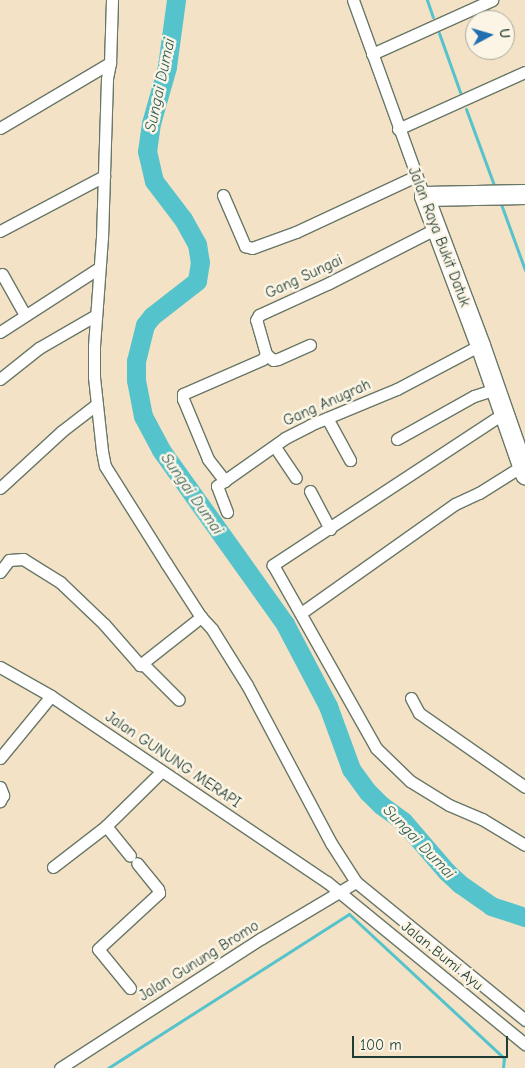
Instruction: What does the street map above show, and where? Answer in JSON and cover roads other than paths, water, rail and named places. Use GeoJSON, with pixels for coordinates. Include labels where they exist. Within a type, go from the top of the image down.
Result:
{"type":"FeatureCollection","features":[{"type":"Feature","properties":{"kind":"main road"},"geometry":{"type":"LineString","coordinates":[[424,196],[525,194]]}},
{"type":"Feature","properties":{"kind":"main road","name":"Jalan Raya Bukit Datuk"},"geometry":{"type":"LineString","coordinates":[[424,196],[496,388],[524,470]]}},
{"type":"Feature","properties":{"kind":"street","name":"Jalan Bumi Ayu"},"geometry":{"type":"LineString","coordinates":[[112,0],[94,377],[105,466],[260,706],[331,843],[356,882],[525,1020]]}},
{"type":"Feature","properties":{"kind":"street","name":"Jalan Raya Bukit Datuk"},"geometry":{"type":"LineString","coordinates":[[353,0],[398,129],[424,196]]}},
{"type":"Feature","properties":{"kind":"street"},"geometry":{"type":"LineString","coordinates":[[372,54],[492,0]]}},
{"type":"Feature","properties":{"kind":"street"},"geometry":{"type":"LineString","coordinates":[[0,128],[110,63]]}},
{"type":"Feature","properties":{"kind":"street"},"geometry":{"type":"LineString","coordinates":[[398,129],[525,72]]}},
{"type":"Feature","properties":{"kind":"street"},"geometry":{"type":"LineString","coordinates":[[0,231],[104,176]]}},
{"type":"Feature","properties":{"kind":"street"},"geometry":{"type":"LineString","coordinates":[[223,195],[245,246],[252,248],[296,232],[416,176]]}},
{"type":"Feature","properties":{"kind":"street","name":"Gang Sungai"},"geometry":{"type":"LineString","coordinates":[[266,354],[256,320],[259,315],[330,283],[437,228]]}},
{"type":"Feature","properties":{"kind":"street"},"geometry":{"type":"LineString","coordinates":[[0,332],[99,268]]}},
{"type":"Feature","properties":{"kind":"street"},"geometry":{"type":"LineString","coordinates":[[2,274],[25,315]]}},
{"type":"Feature","properties":{"kind":"street"},"geometry":{"type":"LineString","coordinates":[[0,378],[39,348],[96,315]]}},
{"type":"Feature","properties":{"kind":"street"},"geometry":{"type":"LineString","coordinates":[[227,512],[216,488],[225,481],[208,459],[183,399],[183,394],[256,364],[266,354],[273,360],[278,359],[310,345]]}},
{"type":"Feature","properties":{"kind":"street","name":"Gang Anugrah"},"geometry":{"type":"LineString","coordinates":[[225,481],[285,438],[326,418],[397,389],[480,345]]}},
{"type":"Feature","properties":{"kind":"street"},"geometry":{"type":"LineString","coordinates":[[397,439],[474,396],[496,388]]}},
{"type":"Feature","properties":{"kind":"street"},"geometry":{"type":"LineString","coordinates":[[0,488],[62,431],[97,404]]}},
{"type":"Feature","properties":{"kind":"street"},"geometry":{"type":"LineString","coordinates":[[504,413],[330,529],[274,563],[274,569],[301,612],[356,715],[376,748],[410,781],[449,805],[482,819],[525,845]]}},
{"type":"Feature","properties":{"kind":"street"},"geometry":{"type":"LineString","coordinates":[[326,418],[350,460]]}},
{"type":"Feature","properties":{"kind":"street"},"geometry":{"type":"LineString","coordinates":[[275,447],[296,478]]}},
{"type":"Feature","properties":{"kind":"street"},"geometry":{"type":"LineString","coordinates":[[301,612],[455,504],[524,470]]}},
{"type":"Feature","properties":{"kind":"street"},"geometry":{"type":"LineString","coordinates":[[310,491],[330,529]]}},
{"type":"Feature","properties":{"kind":"street"},"geometry":{"type":"LineString","coordinates":[[0,572],[9,560],[25,560],[60,582],[104,624],[140,665],[144,665],[179,700]]}},
{"type":"Feature","properties":{"kind":"street"},"geometry":{"type":"LineString","coordinates":[[140,665],[201,616]]}},
{"type":"Feature","properties":{"kind":"street","name":"Jalan GUNUNG MERAPI"},"geometry":{"type":"LineString","coordinates":[[0,667],[51,696],[341,893]]}},
{"type":"Feature","properties":{"kind":"street"},"geometry":{"type":"LineString","coordinates":[[0,758],[51,696]]}},
{"type":"Feature","properties":{"kind":"street"},"geometry":{"type":"LineString","coordinates":[[411,698],[419,714],[525,787]]}},
{"type":"Feature","properties":{"kind":"street"},"geometry":{"type":"LineString","coordinates":[[53,867],[106,826],[162,771]]}},
{"type":"Feature","properties":{"kind":"street"},"geometry":{"type":"LineString","coordinates":[[0,787],[3,794],[0,801]]}},
{"type":"Feature","properties":{"kind":"street"},"geometry":{"type":"LineString","coordinates":[[106,826],[158,889],[159,893],[98,949],[130,988]]}},
{"type":"Feature","properties":{"kind":"street"},"geometry":{"type":"LineString","coordinates":[[327,882],[356,882]]}},
{"type":"Feature","properties":{"kind":"street","name":"Jalan Gunung Bromo"},"geometry":{"type":"LineString","coordinates":[[60,1068],[262,938],[341,893],[356,882]]}},
{"type":"Feature","properties":{"kind":"street","name":"Jalan Bumi Ayu"},"geometry":{"type":"LineString","coordinates":[[341,893],[525,1044]]}},
{"type":"Feature","properties":{"kind":"waterway","name":"Sungai Dumai"},"geometry":{"type":"LineString","coordinates":[[176,0],[167,67],[151,123],[147,151],[154,181],[183,219],[197,244],[200,262],[197,281],[152,316],[145,325],[136,361],[136,380],[143,416],[161,450],[285,624],[328,706],[351,769],[368,792],[381,805],[403,821],[446,871],[460,884],[491,906],[525,917]]}},
{"type":"Feature","properties":{"kind":"waterway"},"geometry":{"type":"LineString","coordinates":[[427,0],[433,17]]}},
{"type":"Feature","properties":{"kind":"waterway"},"geometry":{"type":"LineString","coordinates":[[439,33],[460,92]]}},
{"type":"Feature","properties":{"kind":"waterway"},"geometry":{"type":"LineString","coordinates":[[466,109],[494,185]]}},
{"type":"Feature","properties":{"kind":"waterway"},"geometry":{"type":"LineString","coordinates":[[501,204],[525,270]]}},
{"type":"Feature","properties":{"kind":"waterway"},"geometry":{"type":"LineString","coordinates":[[108,1068],[349,914],[504,1058],[503,1068]]}}]}
